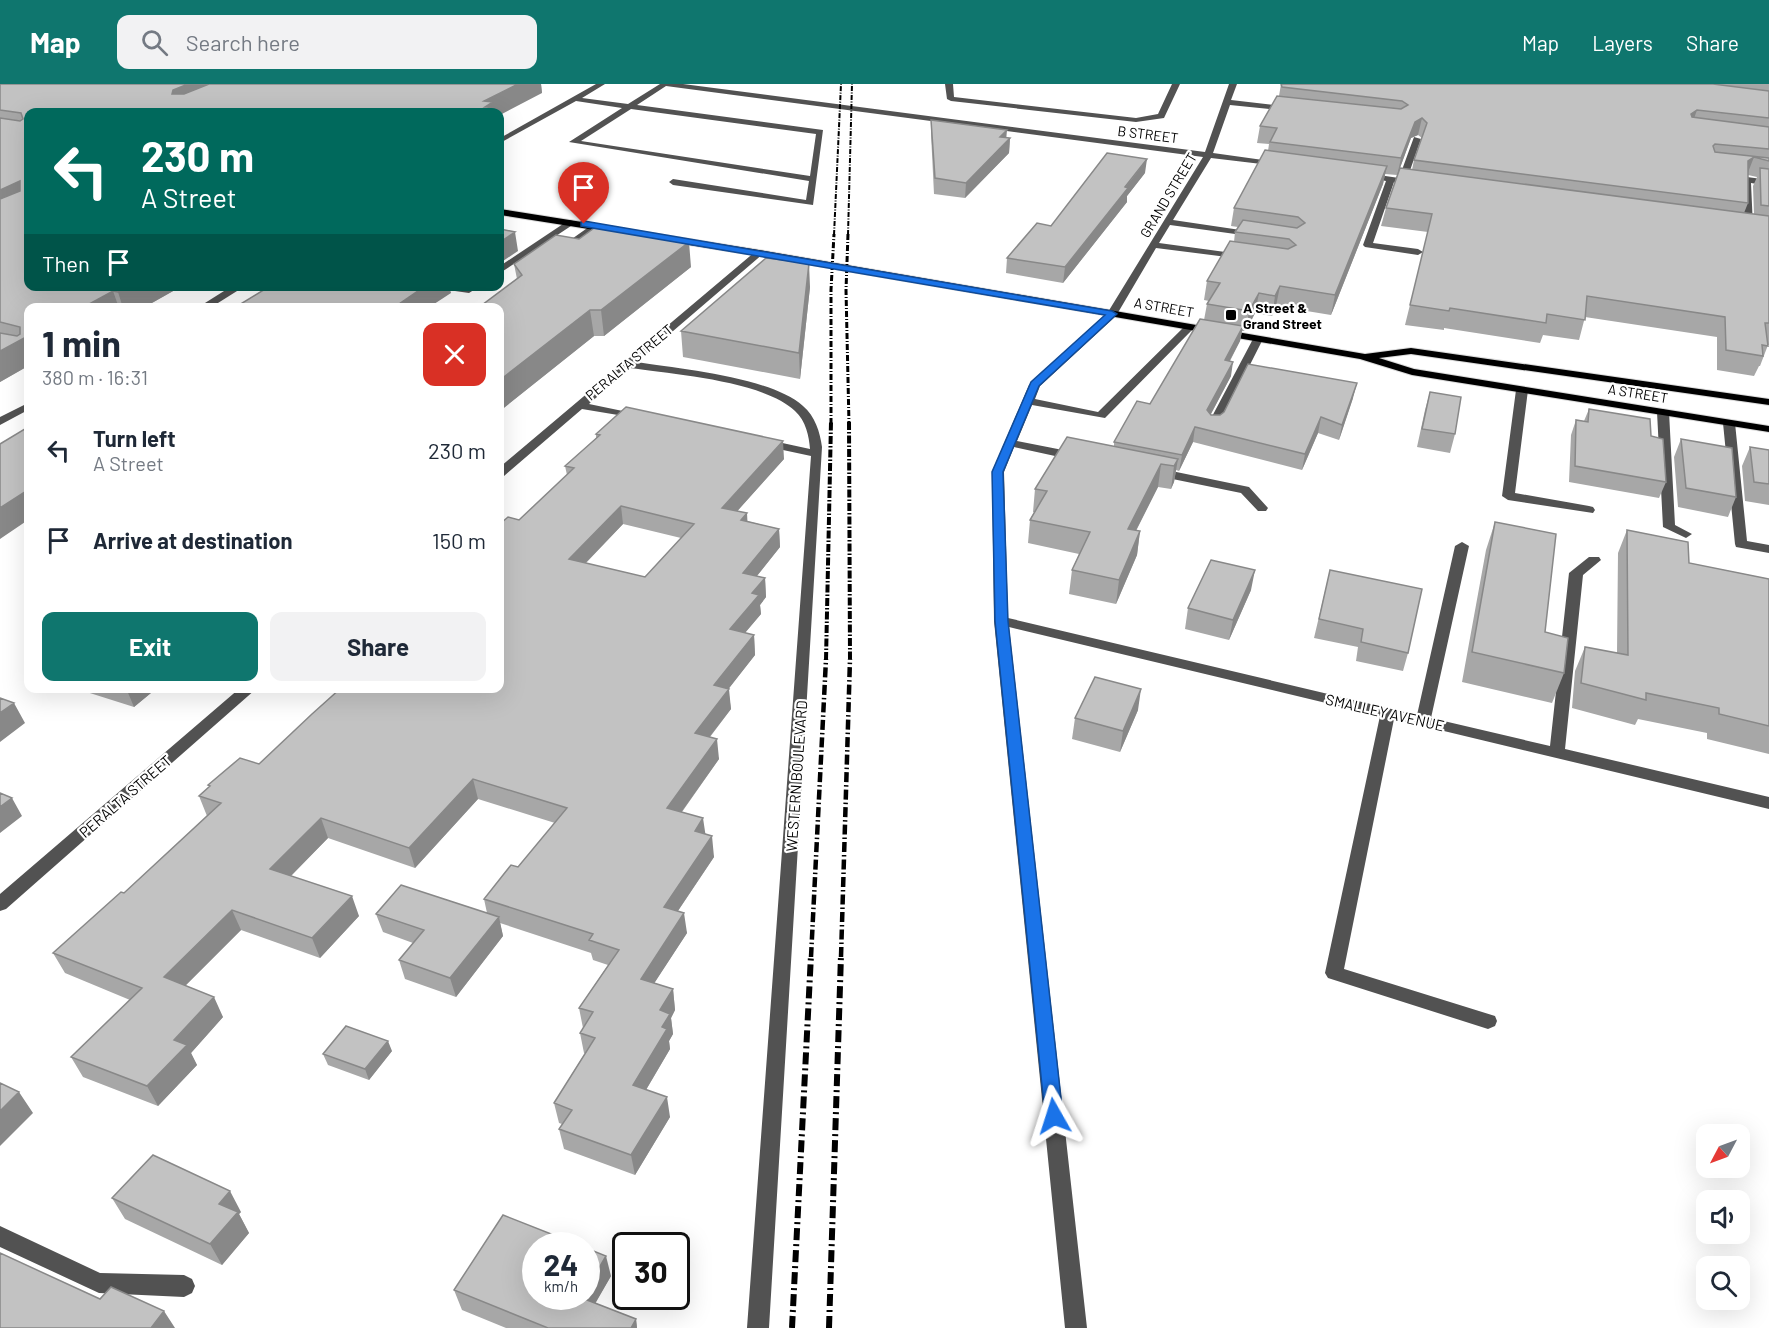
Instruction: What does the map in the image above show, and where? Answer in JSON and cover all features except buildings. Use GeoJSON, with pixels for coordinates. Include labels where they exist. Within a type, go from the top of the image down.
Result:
{"type":"FeatureCollection","features":[{"type":"Feature","properties":{"kind":"main road","name":"A STREET"},"geometry":{"type":"LineString","coordinates":[[504,213],[759,253],[1362,356],[1412,372],[1769,429]]}},
{"type":"Feature","properties":{"kind":"main road","name":"A STREET"},"geometry":{"type":"LineString","coordinates":[[1362,356],[1411,351],[1769,402]]}},
{"type":"Feature","properties":{"kind":"street"},"geometry":{"type":"LineString","coordinates":[[504,139],[601,84]]}},
{"type":"Feature","properties":{"kind":"street"},"geometry":{"type":"LineString","coordinates":[[665,84],[573,142],[814,179]]}},
{"type":"Feature","properties":{"kind":"street","name":"B STREET"},"geometry":{"type":"LineString","coordinates":[[665,84],[1291,166]]}},
{"type":"Feature","properties":{"kind":"street"},"geometry":{"type":"LineString","coordinates":[[950,84],[951,99],[1136,120],[1161,116],[1176,84]]}},
{"type":"Feature","properties":{"kind":"street","name":"GRAND STREET"},"geometry":{"type":"LineString","coordinates":[[1112,314],[1208,155],[1233,84]]}},
{"type":"Feature","properties":{"kind":"street"},"geometry":{"type":"LineString","coordinates":[[576,99],[820,132],[810,203],[673,182]]}},
{"type":"Feature","properties":{"kind":"street"},"geometry":{"type":"LineString","coordinates":[[1227,102],[1298,110]]}},
{"type":"Feature","properties":{"kind":"street"},"geometry":{"type":"LineString","coordinates":[[1402,181],[1417,139]]}},
{"type":"Feature","properties":{"kind":"street"},"geometry":{"type":"LineString","coordinates":[[1358,175],[1425,184]]}},
{"type":"Feature","properties":{"kind":"street"},"geometry":{"type":"LineString","coordinates":[[1391,179],[1368,245],[1418,252]]}},
{"type":"Feature","properties":{"kind":"street"},"geometry":{"type":"LineString","coordinates":[[1748,227],[1747,180],[1769,183]]}},
{"type":"Feature","properties":{"kind":"street"},"geometry":{"type":"LineString","coordinates":[[504,267],[572,222]]}},
{"type":"Feature","properties":{"kind":"street"},"geometry":{"type":"LineString","coordinates":[[1168,222],[1260,236]]}},
{"type":"Feature","properties":{"kind":"street"},"geometry":{"type":"LineString","coordinates":[[1737,225],[1759,228]]}},
{"type":"Feature","properties":{"kind":"street"},"geometry":{"type":"LineString","coordinates":[[555,255],[596,226]]}},
{"type":"Feature","properties":{"kind":"street"},"geometry":{"type":"LineString","coordinates":[[1154,245],[1249,258]]}},
{"type":"Feature","properties":{"kind":"street","name":"PERALTA STREET"},"geometry":{"type":"LineString","coordinates":[[504,470],[759,253]]}},
{"type":"Feature","properties":{"kind":"street"},"geometry":{"type":"LineString","coordinates":[[211,303],[231,291]]}},
{"type":"Feature","properties":{"kind":"street"},"geometry":{"type":"LineString","coordinates":[[1076,1328],[1001,621],[998,472],[1035,384],[1112,314]]}},
{"type":"Feature","properties":{"kind":"street"},"geometry":{"type":"LineString","coordinates":[[1028,401],[1101,416],[1190,327]]}},
{"type":"Feature","properties":{"kind":"street"},"geometry":{"type":"LineString","coordinates":[[1213,426],[1258,339]]}},
{"type":"Feature","properties":{"kind":"street","name":"WESTERN BOULEVARD"},"geometry":{"type":"LineString","coordinates":[[627,364],[744,385],[772,393],[798,407],[814,429],[818,454],[758,1328]]}},
{"type":"Feature","properties":{"kind":"street"},"geometry":{"type":"LineString","coordinates":[[1522,390],[1508,496],[1589,510]]}},
{"type":"Feature","properties":{"kind":"street"},"geometry":{"type":"LineString","coordinates":[[579,405],[649,419]]}},
{"type":"Feature","properties":{"kind":"street"},"geometry":{"type":"LineString","coordinates":[[0,422],[24,408]]}},
{"type":"Feature","properties":{"kind":"street"},"geometry":{"type":"LineString","coordinates":[[1663,412],[1669,527],[1686,534]]}},
{"type":"Feature","properties":{"kind":"street"},"geometry":{"type":"LineString","coordinates":[[1729,423],[1741,544],[1769,549]]}},
{"type":"Feature","properties":{"kind":"street"},"geometry":{"type":"LineString","coordinates":[[750,440],[818,454]]}},
{"type":"Feature","properties":{"kind":"street"},"geometry":{"type":"LineString","coordinates":[[1010,443],[1089,459]]}},
{"type":"Feature","properties":{"kind":"street"},"geometry":{"type":"LineString","coordinates":[[1145,470],[1245,490],[1262,508]]}},
{"type":"Feature","properties":{"kind":"street"},"geometry":{"type":"LineString","coordinates":[[1423,721],[1462,546]]}},
{"type":"Feature","properties":{"kind":"street"},"geometry":{"type":"LineString","coordinates":[[1557,752],[1576,573],[1594,560]]}},
{"type":"Feature","properties":{"kind":"street","name":"SMALLEY AVENUE"},"geometry":{"type":"LineString","coordinates":[[1001,621],[1769,803]]}},
{"type":"Feature","properties":{"kind":"street","name":"PERALTA STREET"},"geometry":{"type":"LineString","coordinates":[[0,904],[244,693]]}},
{"type":"Feature","properties":{"kind":"street"},"geometry":{"type":"LineString","coordinates":[[1388,713],[1334,973],[1488,1021]]}},
{"type":"Feature","properties":{"kind":"street"},"geometry":{"type":"LineString","coordinates":[[0,1236],[99,1283],[184,1286]]}},
{"type":"Feature","properties":{"kind":"railway"},"geometry":{"type":"LineString","coordinates":[[834,235],[841,84]]}},
{"type":"Feature","properties":{"kind":"railway"},"geometry":{"type":"LineString","coordinates":[[848,235],[852,84]]}},
{"type":"Feature","properties":{"kind":"railway"},"geometry":{"type":"LineString","coordinates":[[831,422],[831,290],[834,234]]}},
{"type":"Feature","properties":{"kind":"railway"},"geometry":{"type":"LineString","coordinates":[[848,234],[846,290],[849,424]]}},
{"type":"Feature","properties":{"kind":"railway"},"geometry":{"type":"LineString","coordinates":[[826,660],[831,422]]}},
{"type":"Feature","properties":{"kind":"railway"},"geometry":{"type":"LineString","coordinates":[[849,422],[850,659]]}},
{"type":"Feature","properties":{"kind":"railway"},"geometry":{"type":"LineString","coordinates":[[811,957],[826,659]]}},
{"type":"Feature","properties":{"kind":"railway"},"geometry":{"type":"LineString","coordinates":[[841,957],[850,659]]}},
{"type":"Feature","properties":{"kind":"railway"},"geometry":{"type":"LineString","coordinates":[[792,1328],[811,955]]}},
{"type":"Feature","properties":{"kind":"railway"},"geometry":{"type":"LineString","coordinates":[[829,1328],[841,955]]}},
{"type":"Feature","properties":{"kind":"place","name":"A Street & Grand Street"},"geometry":{"type":"Point","coordinates":[1231,315]}},
{"type":"Feature","properties":{"kind":"route"},"geometry":{"type":"LineString","coordinates":[[584,224],[1112,314],[1035,384],[998,472],[1001,621],[1054,1116]]}}]}
